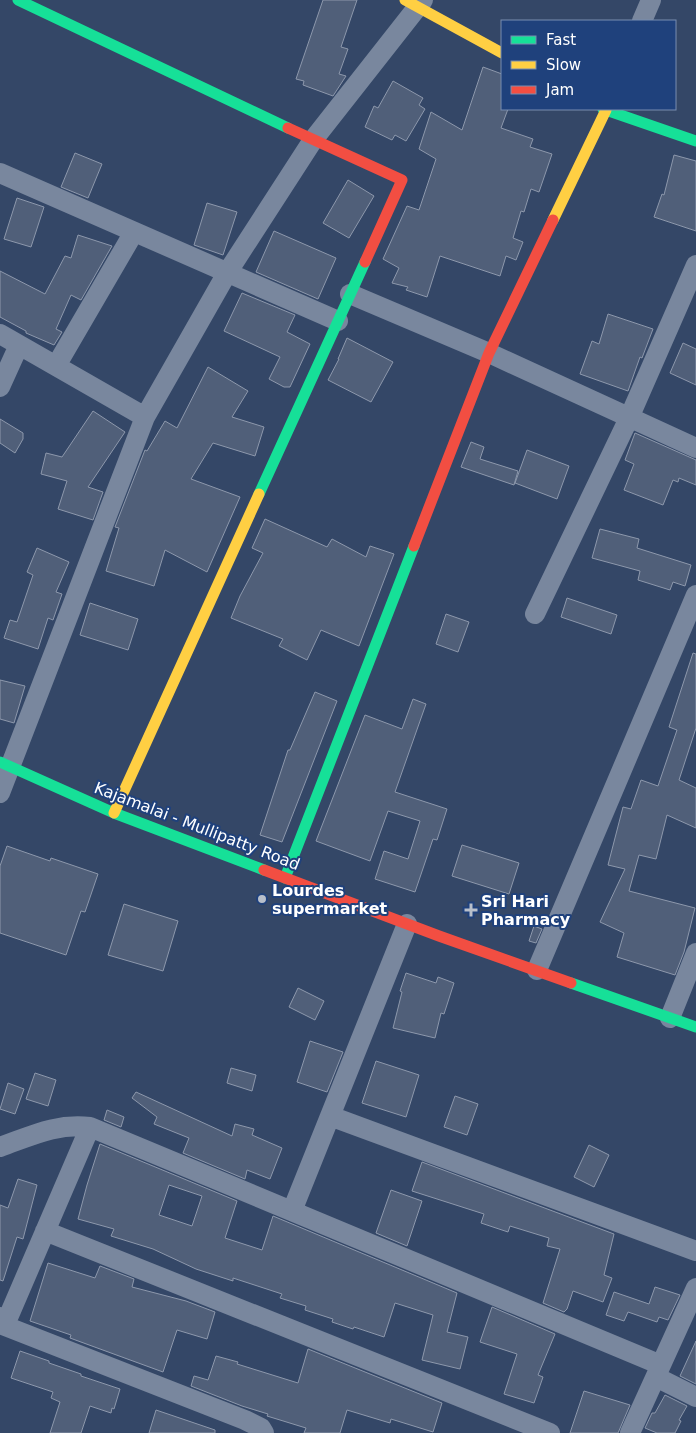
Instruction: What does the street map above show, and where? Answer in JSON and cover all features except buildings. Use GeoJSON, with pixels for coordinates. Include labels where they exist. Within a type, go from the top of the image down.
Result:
{"type":"FeatureCollection","features":[{"type":"Feature","properties":{"kind":"street"},"geometry":{"type":"LineString","coordinates":[[18,0],[313,140],[402,180],[114,813]]}},
{"type":"Feature","properties":{"kind":"street"},"geometry":{"type":"LineString","coordinates":[[642,20],[651,0]]}},
{"type":"Feature","properties":{"kind":"street"},"geometry":{"type":"LineString","coordinates":[[0,793],[5,764],[145,417],[228,273],[313,140],[416,2],[501,52]]}},
{"type":"Feature","properties":{"kind":"street"},"geometry":{"type":"LineString","coordinates":[[285,878],[489,353],[605,110]]}},
{"type":"Feature","properties":{"kind":"street"},"geometry":{"type":"LineString","coordinates":[[608,110],[696,142]]}},
{"type":"Feature","properties":{"kind":"street"},"geometry":{"type":"LineString","coordinates":[[0,173],[338,321]]}},
{"type":"Feature","properties":{"kind":"street"},"geometry":{"type":"LineString","coordinates":[[56,366],[134,232]]}},
{"type":"Feature","properties":{"kind":"street"},"geometry":{"type":"LineString","coordinates":[[535,614],[629,418],[696,265]]}},
{"type":"Feature","properties":{"kind":"street"},"geometry":{"type":"LineString","coordinates":[[350,294],[489,353],[696,448]]}},
{"type":"Feature","properties":{"kind":"street"},"geometry":{"type":"LineString","coordinates":[[0,334],[145,417]]}},
{"type":"Feature","properties":{"kind":"street"},"geometry":{"type":"LineString","coordinates":[[0,387],[19,345]]}},
{"type":"Feature","properties":{"kind":"street"},"geometry":{"type":"LineString","coordinates":[[537,970],[696,596]]}},
{"type":"Feature","properties":{"kind":"street","name":"Kajamalai - Mullipatty Road"},"geometry":{"type":"LineString","coordinates":[[5,764],[114,813],[407,924],[696,1027]]}},
{"type":"Feature","properties":{"kind":"street"},"geometry":{"type":"LineString","coordinates":[[292,1211],[407,924]]}},
{"type":"Feature","properties":{"kind":"street"},"geometry":{"type":"LineString","coordinates":[[670,1018],[696,953]]}},
{"type":"Feature","properties":{"kind":"street"},"geometry":{"type":"LineString","coordinates":[[330,1116],[696,1251]]}},
{"type":"Feature","properties":{"kind":"street"},"geometry":{"type":"LineString","coordinates":[[0,1147],[60,1126],[76,1125],[90,1127],[292,1211],[659,1371],[696,1397]]}},
{"type":"Feature","properties":{"kind":"street"},"geometry":{"type":"LineString","coordinates":[[90,1127],[3,1325],[245,1420],[261,1428],[264,1433]]}},
{"type":"Feature","properties":{"kind":"street"},"geometry":{"type":"LineString","coordinates":[[45,1231],[550,1433]]}},
{"type":"Feature","properties":{"kind":"street"},"geometry":{"type":"LineString","coordinates":[[630,1433],[696,1288]]}},
{"type":"Feature","properties":{"kind":"traffic: fast"},"geometry":{"type":"LineString","coordinates":[[18,0],[288,128]]}},
{"type":"Feature","properties":{"kind":"traffic: fast"},"geometry":{"type":"LineString","coordinates":[[606,110],[696,141]]}},
{"type":"Feature","properties":{"kind":"traffic: fast"},"geometry":{"type":"LineString","coordinates":[[259,494],[365,262]]}},
{"type":"Feature","properties":{"kind":"traffic: fast"},"geometry":{"type":"LineString","coordinates":[[285,878],[414,546]]}},
{"type":"Feature","properties":{"kind":"traffic: fast"},"geometry":{"type":"LineString","coordinates":[[0,762],[114,813],[264,870]]}},
{"type":"Feature","properties":{"kind":"traffic: fast"},"geometry":{"type":"LineString","coordinates":[[571,983],[696,1027]]}},
{"type":"Feature","properties":{"kind":"traffic: slow"},"geometry":{"type":"LineString","coordinates":[[405,0],[501,52]]}},
{"type":"Feature","properties":{"kind":"traffic: slow"},"geometry":{"type":"LineString","coordinates":[[553,220],[606,110]]}},
{"type":"Feature","properties":{"kind":"traffic: slow"},"geometry":{"type":"LineString","coordinates":[[114,813],[259,494]]}},
{"type":"Feature","properties":{"kind":"traffic: jam"},"geometry":{"type":"LineString","coordinates":[[288,128],[402,180],[365,262]]}},
{"type":"Feature","properties":{"kind":"traffic: jam"},"geometry":{"type":"LineString","coordinates":[[414,546],[489,353],[553,220]]}},
{"type":"Feature","properties":{"kind":"traffic: jam"},"geometry":{"type":"LineString","coordinates":[[264,870],[571,983]]}},
{"type":"Feature","properties":{"kind":"place","name":"Lourdes supermarket"},"geometry":{"type":"Point","coordinates":[262,899]}},
{"type":"Feature","properties":{"kind":"place","name":"Sri Hari Pharmacy"},"geometry":{"type":"Point","coordinates":[471,910]}}]}
